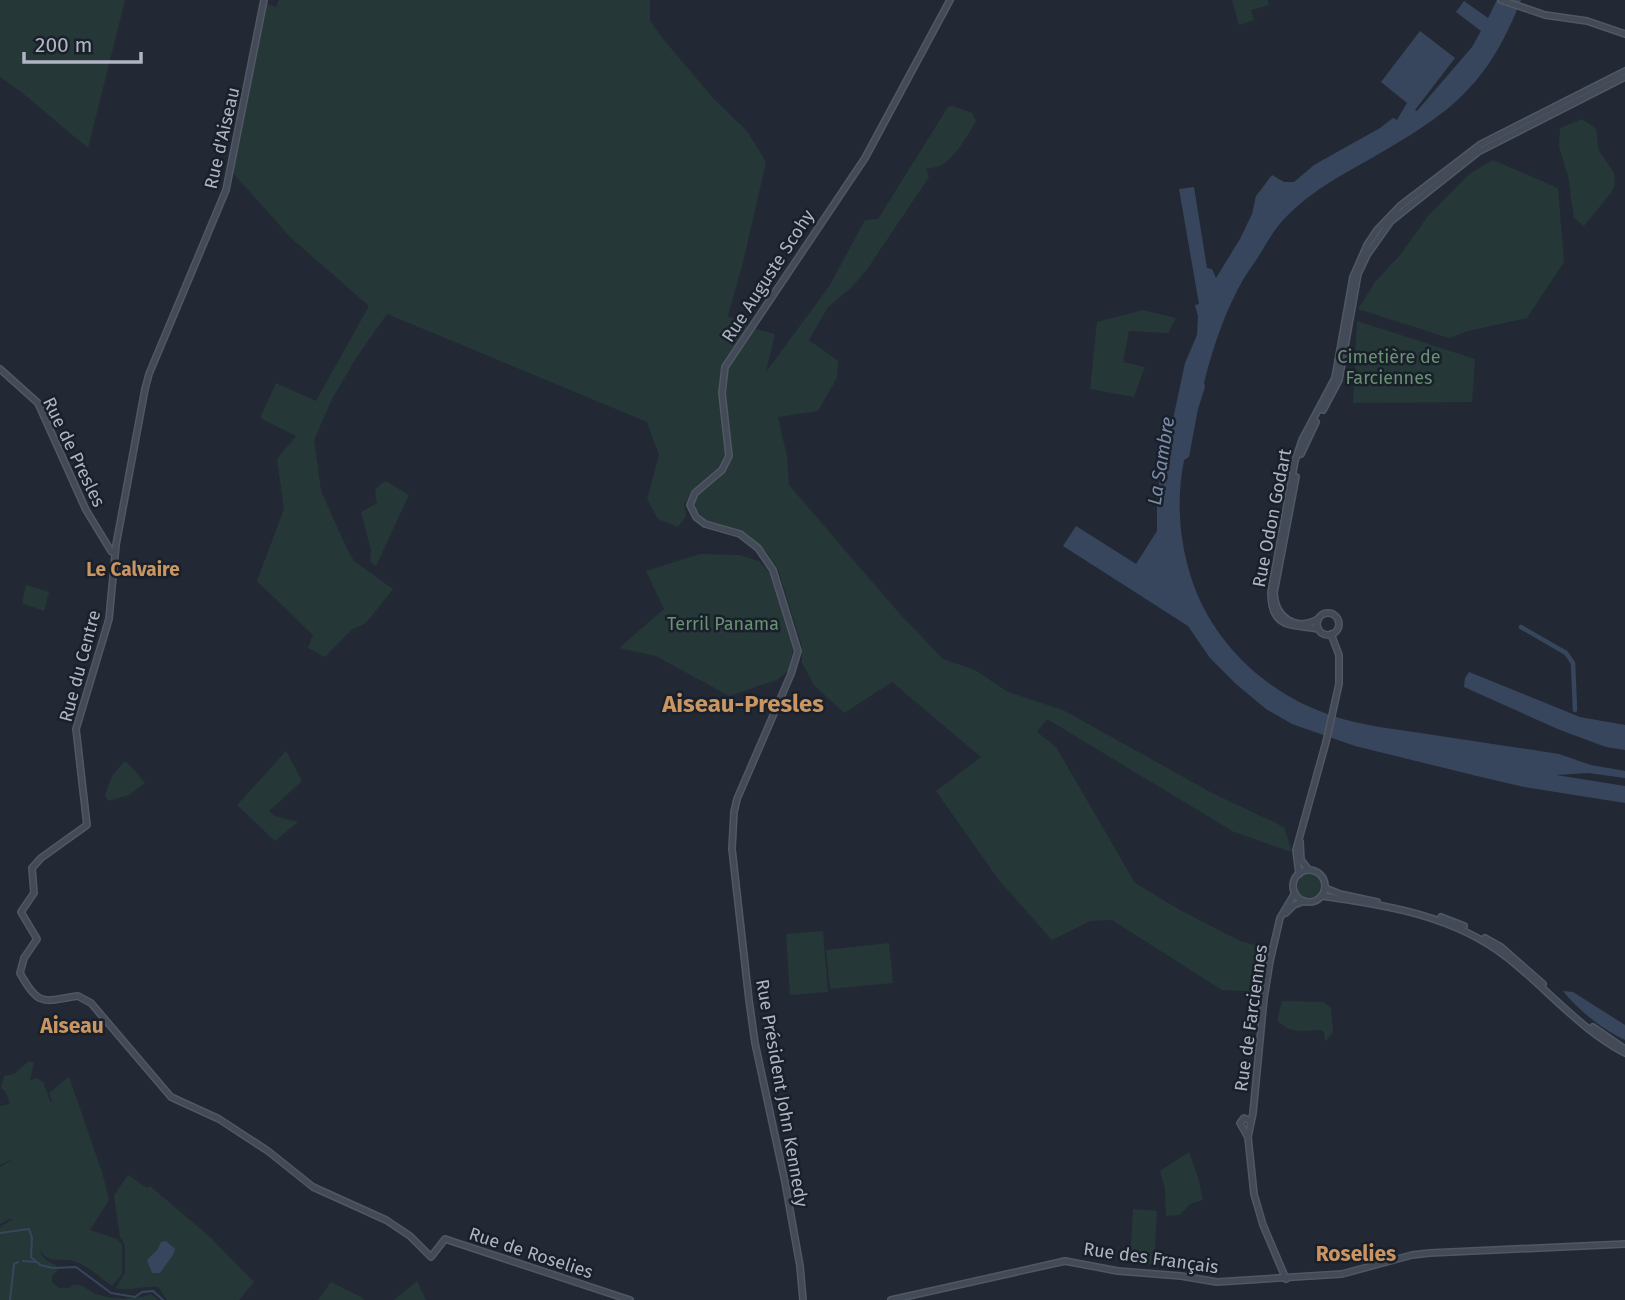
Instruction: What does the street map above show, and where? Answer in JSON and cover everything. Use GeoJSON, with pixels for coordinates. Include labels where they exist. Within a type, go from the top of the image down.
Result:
{"type":"FeatureCollection","features":[{"type":"Feature","properties":{"kind":"street","name":"Rue d'Aiseau"},"geometry":{"type":"LineString","coordinates":[[173,316],[232,172],[264,0]]}},
{"type":"Feature","properties":{"kind":"street","name":"Rue Auguste Scohy"},"geometry":{"type":"LineString","coordinates":[[754,543],[740,534],[705,524],[696,517],[690,505],[695,493],[722,470],[729,456],[722,393],[725,368],[865,158],[950,0]]}},
{"type":"Feature","properties":{"kind":"street"},"geometry":{"type":"LineString","coordinates":[[1501,0],[1545,15],[1587,21],[1625,34]]}},
{"type":"Feature","properties":{"kind":"street","name":"Rue Odon Godart"},"geometry":{"type":"LineString","coordinates":[[1318,619],[1298,624],[1288,621],[1280,614],[1274,593],[1298,462],[1313,425],[1339,380],[1353,295],[1358,274],[1367,255],[1391,220],[1478,152],[1625,74]]}},
{"type":"Feature","properties":{"kind":"street","name":"Rue Odon Godart"},"geometry":{"type":"LineString","coordinates":[[1318,629],[1293,627],[1283,622],[1271,603],[1271,592],[1295,460],[1302,440],[1335,378],[1353,277],[1367,245],[1400,206],[1481,144],[1625,74]]}},
{"type":"Feature","properties":{"kind":"street","name":"Rue du Centre"},"geometry":{"type":"LineString","coordinates":[[173,316],[145,389],[115,554],[109,619],[76,729],[87,825],[41,858],[32,868],[34,893],[21,912],[35,934],[37,943],[24,958],[20,973],[35,997],[42,1001],[78,996],[91,1003],[171,1097],[219,1119],[268,1151],[313,1187],[386,1220],[410,1236],[431,1257]]}},
{"type":"Feature","properties":{"kind":"street","name":"Rue de Presles"},"geometry":{"type":"LineString","coordinates":[[0,369],[38,402],[86,510],[115,554]]}},
{"type":"Feature","properties":{"kind":"street","name":"Rue Président John Kennedy"},"geometry":{"type":"LineString","coordinates":[[754,543],[773,570],[798,651],[792,674],[737,799],[732,849],[755,1043],[785,1182],[800,1266],[803,1300]]}},
{"type":"Feature","properties":{"kind":"street"},"geometry":{"type":"LineString","coordinates":[[1329,613],[1337,618],[1338,628],[1331,634],[1325,634],[1318,629],[1318,619],[1329,613]]}},
{"type":"Feature","properties":{"kind":"street"},"geometry":{"type":"LineString","coordinates":[[1300,842],[1301,860],[1309,870],[1321,875],[1325,888],[1322,896],[1314,902],[1304,901],[1295,893],[1294,881],[1298,874],[1296,854],[1335,705],[1340,664],[1331,634]]}},
{"type":"Feature","properties":{"kind":"street"},"geometry":{"type":"LineString","coordinates":[[1298,874],[1309,870]]}},
{"type":"Feature","properties":{"kind":"street"},"geometry":{"type":"LineString","coordinates":[[1325,888],[1347,896],[1436,915],[1464,926],[1501,947],[1599,1032],[1625,1051]]}},
{"type":"Feature","properties":{"kind":"street","name":"Rue de Farciennes"},"geometry":{"type":"LineString","coordinates":[[1286,1279],[1254,1194],[1248,1124],[1253,1113],[1264,998],[1278,927],[1280,918],[1295,893]]}},
{"type":"Feature","properties":{"kind":"street"},"geometry":{"type":"LineString","coordinates":[[1322,896],[1415,913],[1462,930],[1507,958],[1597,1035],[1625,1051]]}},
{"type":"Feature","properties":{"kind":"street","name":"Rue de Farciennes"},"geometry":{"type":"LineString","coordinates":[[1278,927],[1289,909],[1304,901]]}},
{"type":"Feature","properties":{"kind":"street","name":"Rue de Roselies"},"geometry":{"type":"LineString","coordinates":[[431,1257],[445,1239],[630,1300]]}},
{"type":"Feature","properties":{"kind":"street","name":"Rue des Français"},"geometry":{"type":"LineString","coordinates":[[891,1300],[1065,1261],[1118,1271],[1217,1282],[1342,1274],[1412,1255],[1430,1253],[1625,1244]]}},
{"type":"Feature","properties":{"kind":"green space"},"geometry":{"type":"Polygon","coordinates":[[[0,0],[125,0],[88,148],[0,77],[0,0]]]}},
{"type":"Feature","properties":{"kind":"green space"},"geometry":{"type":"Polygon","coordinates":[[[279,0],[650,0],[650,21],[713,98],[747,131],[766,162],[728,316],[752,328],[775,334],[766,372],[830,285],[865,220],[878,219],[948,107],[953,106],[972,113],[976,121],[961,145],[942,165],[926,169],[929,177],[868,268],[851,288],[828,307],[809,340],[838,361],[837,378],[818,411],[778,417],[787,457],[789,485],[898,612],[943,659],[975,670],[1008,692],[1063,710],[1214,794],[1284,827],[1292,852],[1234,832],[1047,719],[1037,732],[1056,747],[1135,883],[1240,941],[1261,947],[1269,946],[1262,992],[1222,990],[1112,920],[1090,921],[1052,940],[998,879],[936,791],[981,757],[892,682],[844,713],[814,685],[802,663],[802,647],[778,569],[765,550],[748,538],[707,521],[696,509],[693,492],[684,504],[686,516],[678,527],[658,519],[647,499],[659,455],[647,422],[387,314],[356,358],[332,399],[314,440],[321,491],[348,551],[354,561],[393,589],[366,623],[351,630],[325,657],[308,648],[313,635],[257,581],[284,509],[277,459],[296,436],[260,418],[276,383],[316,401],[369,306],[291,238],[232,172],[264,3],[276,7],[279,0]]]}},
{"type":"Feature","properties":{"kind":"green space"},"geometry":{"type":"Polygon","coordinates":[[[1232,0],[1268,0],[1269,5],[1251,10],[1254,20],[1239,25],[1232,0]]]}},
{"type":"Feature","properties":{"kind":"green space"},"geometry":{"type":"Polygon","coordinates":[[[1582,119],[1596,129],[1599,151],[1614,173],[1615,185],[1584,226],[1574,218],[1568,176],[1559,147],[1560,128],[1582,119]]]}},
{"type":"Feature","properties":{"kind":"green space"},"geometry":{"type":"Polygon","coordinates":[[[1493,160],[1558,188],[1564,262],[1527,318],[1449,338],[1358,309],[1375,282],[1401,254],[1428,216],[1469,174],[1493,160]]]}},
{"type":"Feature","properties":{"kind":"green space"},"geometry":{"type":"Polygon","coordinates":[[[1143,310],[1176,318],[1168,333],[1129,331],[1123,362],[1145,367],[1134,397],[1090,389],[1097,322],[1143,310]]]}},
{"type":"Feature","properties":{"kind":"green space","name":"Cimetière de Farciennes"},"geometry":{"type":"Polygon","coordinates":[[[1357,321],[1475,359],[1472,402],[1353,403],[1357,321]]]}},
{"type":"Feature","properties":{"kind":"green space"},"geometry":{"type":"Polygon","coordinates":[[[386,481],[409,495],[376,566],[370,561],[371,550],[361,512],[377,503],[376,490],[386,481]]]}},
{"type":"Feature","properties":{"kind":"green space","name":"Terril Panama"},"geometry":{"type":"Polygon","coordinates":[[[700,554],[739,555],[759,561],[771,574],[793,649],[788,671],[777,680],[729,696],[656,656],[619,648],[664,609],[646,571],[700,554]]]}},
{"type":"Feature","properties":{"kind":"green space"},"geometry":{"type":"Polygon","coordinates":[[[26,585],[49,592],[44,611],[22,603],[26,585]]]}},
{"type":"Feature","properties":{"kind":"green space"},"geometry":{"type":"Polygon","coordinates":[[[286,751],[302,781],[269,811],[275,816],[298,822],[275,841],[237,805],[286,751]]]}},
{"type":"Feature","properties":{"kind":"green space"},"geometry":{"type":"Polygon","coordinates":[[[124,762],[129,764],[145,783],[129,795],[108,801],[105,795],[112,776],[124,762]]]}},
{"type":"Feature","properties":{"kind":"green space"},"geometry":{"type":"Polygon","coordinates":[[[1309,873],[1318,877],[1322,886],[1318,895],[1309,899],[1300,895],[1296,886],[1300,877],[1309,873]]]}},
{"type":"Feature","properties":{"kind":"green space"},"geometry":{"type":"Polygon","coordinates":[[[823,931],[828,992],[790,995],[786,934],[823,931]]]}},
{"type":"Feature","properties":{"kind":"green space"},"geometry":{"type":"Polygon","coordinates":[[[889,943],[893,983],[830,989],[826,950],[889,943]]]}},
{"type":"Feature","properties":{"kind":"green space"},"geometry":{"type":"Polygon","coordinates":[[[1282,1001],[1323,1002],[1331,1008],[1333,1032],[1325,1042],[1324,1032],[1321,1030],[1289,1029],[1277,1021],[1282,1001]]]}},
{"type":"Feature","properties":{"kind":"green space"},"geometry":{"type":"Polygon","coordinates":[[[28,1062],[34,1062],[30,1081],[36,1078],[43,1082],[50,1101],[57,1103],[52,1101],[49,1093],[69,1077],[109,1200],[90,1230],[117,1239],[122,1245],[122,1274],[112,1286],[79,1263],[52,1259],[40,1249],[45,1259],[56,1265],[57,1271],[52,1276],[52,1282],[59,1288],[79,1285],[107,1297],[130,1298],[151,1294],[158,1300],[0,1300],[0,1227],[13,1219],[0,1224],[0,1167],[14,1158],[0,1165],[0,1106],[10,1104],[1,1088],[4,1076],[14,1074],[28,1062]]]}},
{"type":"Feature","properties":{"kind":"green space"},"geometry":{"type":"Polygon","coordinates":[[[1189,1152],[1203,1200],[1190,1204],[1180,1215],[1166,1216],[1165,1189],[1160,1171],[1189,1152]]]}},
{"type":"Feature","properties":{"kind":"green space"},"geometry":{"type":"Polygon","coordinates":[[[128,1175],[147,1188],[150,1186],[211,1238],[254,1282],[239,1300],[167,1300],[158,1287],[116,1288],[125,1272],[125,1245],[120,1237],[114,1195],[128,1175]]]}},
{"type":"Feature","properties":{"kind":"green space"},"geometry":{"type":"Polygon","coordinates":[[[1133,1209],[1157,1211],[1154,1264],[1130,1262],[1133,1209]]]}},
{"type":"Feature","properties":{"kind":"green space"},"geometry":{"type":"Polygon","coordinates":[[[417,1281],[426,1300],[394,1300],[417,1281]]]}},
{"type":"Feature","properties":{"kind":"green space"},"geometry":{"type":"Polygon","coordinates":[[[331,1282],[361,1297],[364,1300],[318,1300],[331,1282]]]}},
{"type":"Feature","properties":{"kind":"water"},"geometry":{"type":"Polygon","coordinates":[[[1497,0],[1521,0],[1494,55],[1463,95],[1423,127],[1329,183],[1298,205],[1277,227],[1244,279],[1229,307],[1218,337],[1204,383],[1189,457],[1184,460],[1180,494],[1183,546],[1198,596],[1221,636],[1253,670],[1291,697],[1311,708],[1356,722],[1559,754],[1591,765],[1625,771],[1625,778],[1588,773],[1556,775],[1625,786],[1625,803],[1524,787],[1477,776],[1355,746],[1292,724],[1266,709],[1236,684],[1210,658],[1188,626],[1063,546],[1076,526],[1136,564],[1157,531],[1161,465],[1185,363],[1197,335],[1198,316],[1195,305],[1199,304],[1179,189],[1194,187],[1207,268],[1212,269],[1216,278],[1240,239],[1252,214],[1256,196],[1272,175],[1284,182],[1294,182],[1314,165],[1393,118],[1397,120],[1407,103],[1381,82],[1420,31],[1455,58],[1415,110],[1417,111],[1472,47],[1481,31],[1456,12],[1464,1],[1488,18],[1497,0]]]}},
{"type":"Feature","properties":{"kind":"water"},"geometry":{"type":"Polygon","coordinates":[[[1469,672],[1580,717],[1625,725],[1625,750],[1606,747],[1560,730],[1464,687],[1469,672]]]}},
{"type":"Feature","properties":{"kind":"water"},"geometry":{"type":"Polygon","coordinates":[[[1563,991],[1573,992],[1625,1025],[1625,1040],[1591,1019],[1563,991]]]}},
{"type":"Feature","properties":{"kind":"water"},"geometry":{"type":"Polygon","coordinates":[[[166,1241],[175,1249],[173,1255],[160,1273],[152,1273],[147,1260],[161,1242],[166,1241]]]}},
{"type":"Feature","properties":{"kind":"waterway"},"geometry":{"type":"LineString","coordinates":[[1521,627],[1566,653],[1573,663],[1575,710]]}},
{"type":"Feature","properties":{"kind":"waterway"},"geometry":{"type":"LineString","coordinates":[[0,1233],[29,1229],[32,1238],[31,1257],[40,1265],[53,1268],[76,1267],[111,1293],[135,1297],[142,1292],[153,1291],[163,1300]]}},
{"type":"Feature","properties":{"kind":"waterway"},"geometry":{"type":"LineString","coordinates":[[23,1261],[36,1262]]}},
{"type":"Feature","properties":{"kind":"waterway"},"geometry":{"type":"LineString","coordinates":[[10,1300],[14,1264],[18,1262]]}},
{"type":"Feature","properties":{"kind":"district","name":"Le Calvaire"},"geometry":{"type":"Point","coordinates":[133,569]}},
{"type":"Feature","properties":{"kind":"district","name":"Aiseau-Presles"},"geometry":{"type":"Point","coordinates":[743,704]}},
{"type":"Feature","properties":{"kind":"district","name":"Aiseau"},"geometry":{"type":"Point","coordinates":[72,1026]}},
{"type":"Feature","properties":{"kind":"district","name":"Roselies"},"geometry":{"type":"Point","coordinates":[1356,1254]}},
{"type":"Feature","properties":{"kind":"water label","name":"La Sambre"},"geometry":{"type":"Point","coordinates":[1161,461]}}]}
